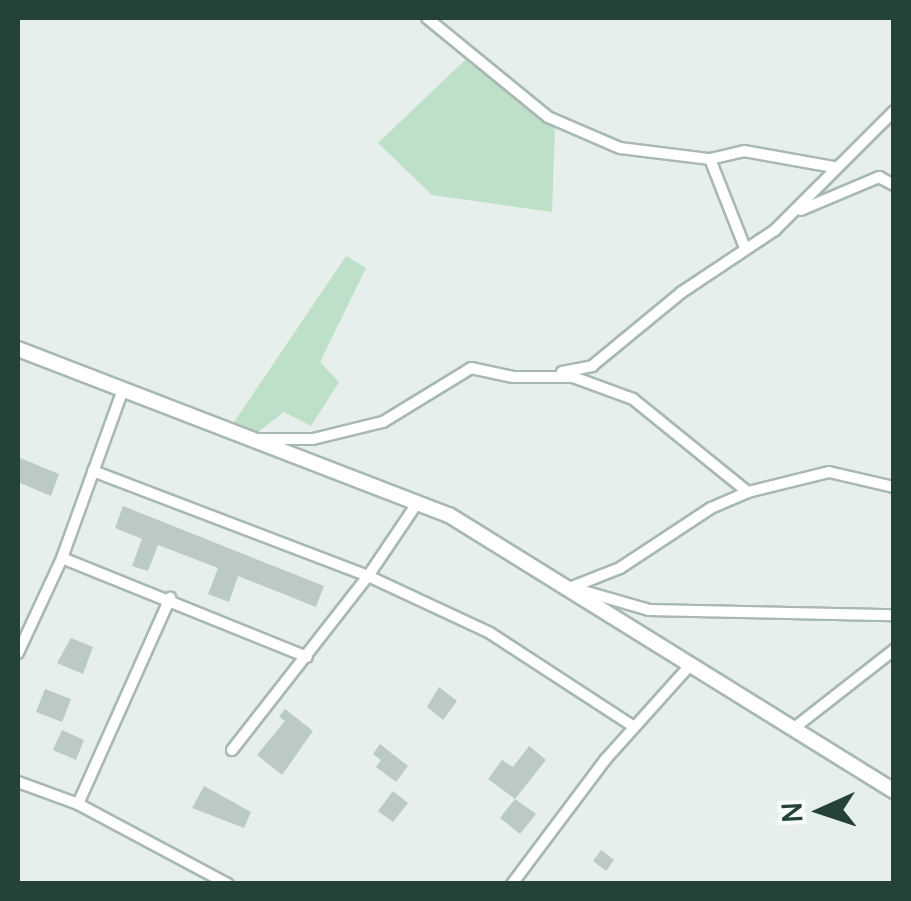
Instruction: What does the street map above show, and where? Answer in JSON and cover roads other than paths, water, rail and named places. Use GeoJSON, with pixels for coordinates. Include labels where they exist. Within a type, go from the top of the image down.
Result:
{"type":"FeatureCollection","features":[{"type":"Feature","properties":{"kind":"street"},"geometry":{"type":"LineString","coordinates":[[427,18],[548,116],[620,148],[710,159],[744,151],[834,167]]}},
{"type":"Feature","properties":{"kind":"street"},"geometry":{"type":"LineString","coordinates":[[795,212],[834,167],[894,112]]}},
{"type":"Feature","properties":{"kind":"street"},"geometry":{"type":"LineString","coordinates":[[710,159],[745,248]]}},
{"type":"Feature","properties":{"kind":"street"},"geometry":{"type":"LineString","coordinates":[[537,378],[592,366],[795,212],[879,177],[894,185]]}},
{"type":"Feature","properties":{"kind":"street"},"geometry":{"type":"LineString","coordinates":[[18,350],[418,502],[495,539],[894,791]]}},
{"type":"Feature","properties":{"kind":"street"},"geometry":{"type":"LineString","coordinates":[[249,439],[314,439],[383,422],[472,368],[537,378],[572,377],[633,399],[748,492]]}},
{"type":"Feature","properties":{"kind":"street"},"geometry":{"type":"LineString","coordinates":[[18,652],[62,558],[122,392]]}},
{"type":"Feature","properties":{"kind":"street"},"geometry":{"type":"LineString","coordinates":[[93,471],[368,576],[490,633],[634,727]]}},
{"type":"Feature","properties":{"kind":"street"},"geometry":{"type":"LineString","coordinates":[[572,588],[620,568],[711,508],[748,492],[829,472],[894,487]]}},
{"type":"Feature","properties":{"kind":"street"},"geometry":{"type":"LineString","coordinates":[[232,750],[308,658],[418,502]]}},
{"type":"Feature","properties":{"kind":"street"},"geometry":{"type":"LineString","coordinates":[[62,558],[170,598],[308,658]]}},
{"type":"Feature","properties":{"kind":"street"},"geometry":{"type":"LineString","coordinates":[[572,588],[649,610],[894,615]]}},
{"type":"Feature","properties":{"kind":"street"},"geometry":{"type":"LineString","coordinates":[[78,804],[170,598]]}},
{"type":"Feature","properties":{"kind":"street"},"geometry":{"type":"LineString","coordinates":[[794,728],[894,650]]}},
{"type":"Feature","properties":{"kind":"street"},"geometry":{"type":"LineString","coordinates":[[512,884],[634,727],[691,664]]}},
{"type":"Feature","properties":{"kind":"street"},"geometry":{"type":"LineString","coordinates":[[18,782],[78,804],[228,884]]}}]}
